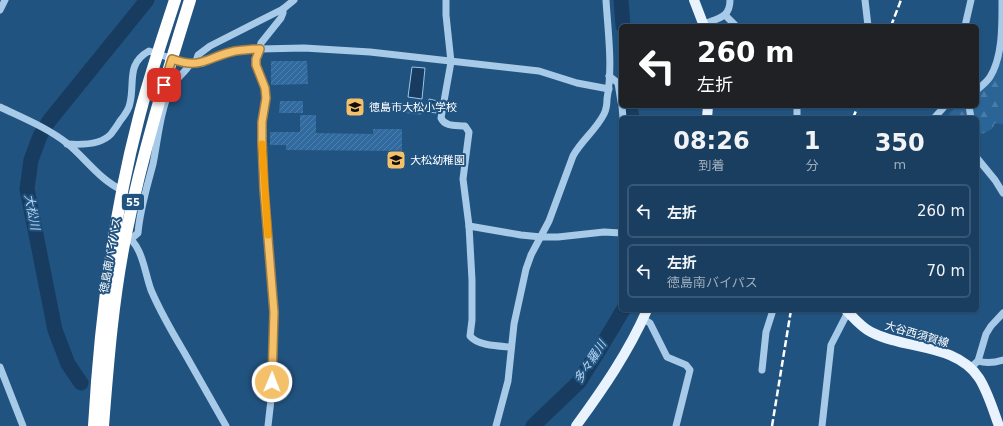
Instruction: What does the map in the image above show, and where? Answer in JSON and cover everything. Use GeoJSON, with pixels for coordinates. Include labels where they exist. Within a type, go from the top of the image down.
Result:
{"type":"FeatureCollection","features":[{"type":"Feature","properties":{"kind":"highway","name":"徳島南バイパス"},"geometry":{"type":"LineString","coordinates":[[103,426],[114,311],[124,234],[122,190],[138,121],[175,0]]}},
{"type":"Feature","properties":{"kind":"highway","name":"徳島南バイパス"},"geometry":{"type":"LineString","coordinates":[[94,426],[103,310],[152,124],[190,0]]}},
{"type":"Feature","properties":{"kind":"main road"},"geometry":{"type":"LineString","coordinates":[[694,0],[704,24]]}},
{"type":"Feature","properties":{"kind":"main road","name":"大谷西須賀線"},"geometry":{"type":"LineString","coordinates":[[849,312],[859,325],[871,332],[888,339],[946,353],[974,365],[999,426]]}},
{"type":"Feature","properties":{"kind":"main road"},"geometry":{"type":"LineString","coordinates":[[576,426],[616,369],[645,314]]}},
{"type":"Feature","properties":{"kind":"street"},"geometry":{"type":"LineString","coordinates":[[0,10],[4,0]]}},
{"type":"Feature","properties":{"kind":"street"},"geometry":{"type":"LineString","coordinates":[[124,234],[138,233],[140,217],[153,164],[162,115],[172,87],[198,55],[210,46],[283,9],[294,0]]}},
{"type":"Feature","properties":{"kind":"street"},"geometry":{"type":"LineString","coordinates":[[446,0],[446,15],[451,62],[441,118],[443,122],[447,124],[465,126],[469,132],[463,179],[469,226],[473,305],[470,336],[476,341],[492,345],[511,347]]}},
{"type":"Feature","properties":{"kind":"street"},"geometry":{"type":"LineString","coordinates":[[496,426],[508,381],[511,347],[526,269],[531,254],[549,221],[573,156],[578,147],[599,122],[605,112],[609,89],[610,63],[606,0]]}},
{"type":"Feature","properties":{"kind":"street"},"geometry":{"type":"LineString","coordinates":[[706,24],[725,15],[729,10],[730,0]]}},
{"type":"Feature","properties":{"kind":"street"},"geometry":{"type":"LineString","coordinates":[[865,0],[868,24]]}},
{"type":"Feature","properties":{"kind":"street"},"geometry":{"type":"LineString","coordinates":[[965,24],[971,0]]}},
{"type":"Feature","properties":{"kind":"street"},"geometry":{"type":"LineString","coordinates":[[979,88],[990,78],[996,66],[1000,50],[1002,0]]}},
{"type":"Feature","properties":{"kind":"street"},"geometry":{"type":"LineString","coordinates":[[268,426],[272,382],[274,312],[264,189],[262,141],[262,122],[266,98],[265,88],[256,65],[256,59],[261,43],[281,18],[283,9]]}},
{"type":"Feature","properties":{"kind":"street"},"geometry":{"type":"LineString","coordinates":[[725,15],[734,24]]}},
{"type":"Feature","properties":{"kind":"street"},"geometry":{"type":"LineString","coordinates":[[68,144],[91,144],[107,138],[111,134],[128,110],[133,70],[136,62],[149,52],[192,64],[203,63],[236,51],[260,49],[304,48],[370,52],[539,71],[576,83],[609,89]]}},
{"type":"Feature","properties":{"kind":"street"},"geometry":{"type":"LineString","coordinates":[[609,76],[618,83],[619,89]]}},
{"type":"Feature","properties":{"kind":"street"},"geometry":{"type":"LineString","coordinates":[[0,107],[48,131],[68,144],[109,183],[122,190]]}},
{"type":"Feature","properties":{"kind":"street"},"geometry":{"type":"LineString","coordinates":[[936,116],[943,108]]}},
{"type":"Feature","properties":{"kind":"street"},"geometry":{"type":"LineString","coordinates":[[979,160],[995,180],[1003,193]]}},
{"type":"Feature","properties":{"kind":"street"},"geometry":{"type":"LineString","coordinates":[[469,226],[541,237],[558,237],[604,232],[619,233]]}},
{"type":"Feature","properties":{"kind":"street"},"geometry":{"type":"LineString","coordinates":[[124,234],[140,252],[147,278],[158,304],[171,330],[226,426]]}},
{"type":"Feature","properties":{"kind":"street"},"geometry":{"type":"LineString","coordinates":[[762,370],[766,332],[772,312]]}},
{"type":"Feature","properties":{"kind":"street"},"geometry":{"type":"LineString","coordinates":[[822,426],[831,345],[848,312]]}},
{"type":"Feature","properties":{"kind":"street"},"geometry":{"type":"LineString","coordinates":[[974,365],[990,326],[1003,313]]}},
{"type":"Feature","properties":{"kind":"street"},"geometry":{"type":"LineString","coordinates":[[645,314],[667,357],[686,364],[690,370],[676,426]]}},
{"type":"Feature","properties":{"kind":"street"},"geometry":{"type":"LineString","coordinates":[[974,365],[994,363],[1003,360]]}},
{"type":"Feature","properties":{"kind":"street"},"geometry":{"type":"LineString","coordinates":[[0,367],[23,426]]}},
{"type":"Feature","properties":{"kind":"green space"},"geometry":{"type":"Polygon","coordinates":[[[1003,51],[1003,124],[995,123],[992,129],[982,134],[979,132],[979,116],[947,116],[955,108],[979,108],[979,91],[994,77],[998,67],[999,54],[1003,51]]]}},
{"type":"Feature","properties":{"kind":"shaded area"},"geometry":{"type":"Polygon","coordinates":[[[412,67],[425,68],[422,99],[408,97],[412,67]]]}},
{"type":"Feature","properties":{"kind":"shaded area"},"geometry":{"type":"Polygon","coordinates":[[[429,99],[438,101],[436,113],[430,112],[431,107],[427,107],[429,99]]]}},
{"type":"Feature","properties":{"kind":"building"},"geometry":{"type":"Polygon","coordinates":[[[271,61],[307,61],[308,84],[271,85],[271,61]]]}},
{"type":"Feature","properties":{"kind":"building"},"geometry":{"type":"Polygon","coordinates":[[[280,101],[303,101],[303,113],[279,113],[280,101]]]}},
{"type":"Feature","properties":{"kind":"building"},"geometry":{"type":"Polygon","coordinates":[[[397,102],[422,107],[421,115],[397,112],[397,102]]]}},
{"type":"Feature","properties":{"kind":"building"},"geometry":{"type":"Polygon","coordinates":[[[300,115],[316,115],[316,133],[373,134],[373,129],[402,129],[402,151],[286,150],[286,145],[270,145],[270,132],[300,132],[300,115]]]}},
{"type":"Feature","properties":{"kind":"waterway","name":"大松川"},"geometry":{"type":"LineString","coordinates":[[81,383],[68,364],[55,330],[27,189],[31,160],[40,136],[49,121],[147,0]]}},
{"type":"Feature","properties":{"kind":"waterway","name":"多々羅川"},"geometry":{"type":"LineString","coordinates":[[621,0],[623,24]]}},
{"type":"Feature","properties":{"kind":"waterway","name":"多々羅川"},"geometry":{"type":"LineString","coordinates":[[630,108],[632,116]]}},
{"type":"Feature","properties":{"kind":"waterway","name":"多々羅川"},"geometry":{"type":"LineString","coordinates":[[533,426],[579,382],[622,312]]}},
{"type":"Feature","properties":{"kind":"railway"},"geometry":{"type":"LineString","coordinates":[[892,24],[901,0]]}},
{"type":"Feature","properties":{"kind":"railway"},"geometry":{"type":"LineString","coordinates":[[854,116],[857,108]]}},
{"type":"Feature","properties":{"kind":"railway"},"geometry":{"type":"LineString","coordinates":[[772,426],[791,312]]}},
{"type":"Feature","properties":{"kind":"slow traffic"},"geometry":{"type":"LineString","coordinates":[[262,144],[268,235]]}},
{"type":"Feature","properties":{"kind":"place","name":"徳島市大松小学校"},"geometry":{"type":"Point","coordinates":[355,107]}},
{"type":"Feature","properties":{"kind":"place","name":"大松幼稚園"},"geometry":{"type":"Point","coordinates":[396,160]}},
{"type":"Feature","properties":{"kind":"route"},"geometry":{"type":"LineString","coordinates":[[164,85],[172,59],[195,64],[203,63],[236,51],[260,49],[256,59],[256,65],[265,88],[266,98],[262,122],[262,141],[264,189],[274,312],[272,382]]}}]}
